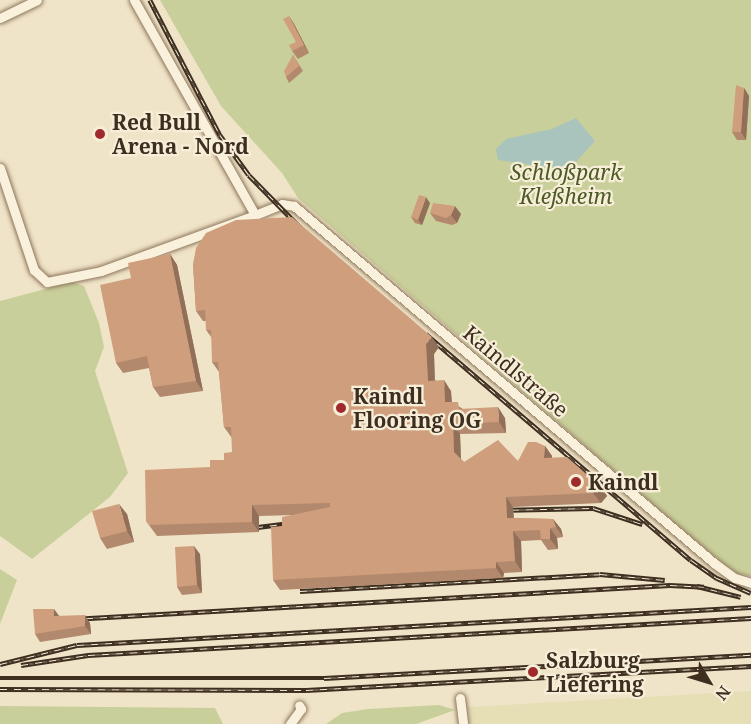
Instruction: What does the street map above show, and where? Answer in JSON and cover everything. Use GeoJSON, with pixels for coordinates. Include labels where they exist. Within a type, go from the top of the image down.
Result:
{"type":"FeatureCollection","features":[{"type":"Feature","properties":{"kind":"street"},"geometry":{"type":"LineString","coordinates":[[0,18],[38,0]]}},
{"type":"Feature","properties":{"kind":"street"},"geometry":{"type":"LineString","coordinates":[[134,0],[255,214]]}},
{"type":"Feature","properties":{"kind":"street","name":"Kaindlstraße"},"geometry":{"type":"LineString","coordinates":[[0,168],[33,270],[47,282],[101,271],[282,204],[303,213],[714,563],[735,578],[751,584]]}},
{"type":"Feature","properties":{"kind":"street"},"geometry":{"type":"LineString","coordinates":[[460,698],[463,724]]}},
{"type":"Feature","properties":{"kind":"street"},"geometry":{"type":"LineString","coordinates":[[290,724],[301,709],[299,705]]}},
{"type":"Feature","properties":{"kind":"shaded area"},"geometry":{"type":"Polygon","coordinates":[[[751,691],[751,724],[470,724],[468,707],[751,691]]]}},
{"type":"Feature","properties":{"kind":"green space","name":"Schloßpark Kleßheim"},"geometry":{"type":"Polygon","coordinates":[[[160,0],[751,0],[751,576],[736,574],[691,537],[298,198],[282,173],[221,106],[160,0]]]}},
{"type":"Feature","properties":{"kind":"green space"},"geometry":{"type":"Polygon","coordinates":[[[72,282],[84,286],[99,323],[104,347],[95,371],[128,473],[110,497],[32,559],[0,536],[0,301],[72,282]]]}},
{"type":"Feature","properties":{"kind":"green space"},"geometry":{"type":"Polygon","coordinates":[[[0,569],[17,580],[0,624],[0,569]]]}},
{"type":"Feature","properties":{"kind":"green space"},"geometry":{"type":"Polygon","coordinates":[[[439,705],[455,710],[416,724],[326,724],[342,713],[368,709],[439,705]]]}},
{"type":"Feature","properties":{"kind":"green space"},"geometry":{"type":"Polygon","coordinates":[[[0,706],[215,708],[223,724],[0,724],[0,706]]]}},
{"type":"Feature","properties":{"kind":"water"},"geometry":{"type":"Polygon","coordinates":[[[576,118],[595,141],[574,164],[558,169],[498,160],[496,149],[506,139],[552,129],[576,118]]]}},
{"type":"Feature","properties":{"kind":"building"},"geometry":{"type":"Polygon","coordinates":[[[289,16],[304,45],[292,51],[289,45],[296,42],[283,19],[289,16]]]}},
{"type":"Feature","properties":{"kind":"building"},"geometry":{"type":"Polygon","coordinates":[[[293,55],[299,66],[286,77],[284,71],[293,55]]]}},
{"type":"Feature","properties":{"kind":"building"},"geometry":{"type":"Polygon","coordinates":[[[736,85],[744,88],[741,132],[732,132],[736,85]]]}},
{"type":"Feature","properties":{"kind":"building"},"geometry":{"type":"Polygon","coordinates":[[[419,195],[426,197],[418,220],[411,217],[419,195]]]}},
{"type":"Feature","properties":{"kind":"building"},"geometry":{"type":"Polygon","coordinates":[[[433,203],[455,206],[451,215],[446,218],[430,213],[433,203]]]}},
{"type":"Feature","properties":{"kind":"building","name":"Kaindl Flooring OG"},"geometry":{"type":"Polygon","coordinates":[[[292,217],[432,337],[426,344],[428,381],[444,380],[445,402],[458,402],[459,409],[498,407],[499,422],[453,424],[454,452],[464,462],[498,440],[518,461],[528,442],[536,442],[545,446],[544,458],[567,457],[600,486],[593,493],[506,497],[507,518],[553,519],[556,527],[550,528],[550,539],[541,539],[540,530],[513,531],[515,561],[496,562],[496,568],[273,580],[271,527],[282,526],[282,517],[330,507],[330,503],[252,505],[252,522],[149,525],[146,521],[145,470],[210,467],[210,460],[224,460],[224,453],[232,452],[231,427],[224,427],[218,362],[212,362],[211,330],[206,330],[205,310],[196,311],[193,264],[196,248],[206,233],[236,220],[292,217]]]}},
{"type":"Feature","properties":{"kind":"building"},"geometry":{"type":"Polygon","coordinates":[[[170,254],[196,381],[153,387],[147,356],[116,363],[100,285],[131,278],[128,263],[170,254]]]}},
{"type":"Feature","properties":{"kind":"building"},"geometry":{"type":"Polygon","coordinates":[[[119,504],[127,531],[100,538],[92,511],[119,504]]]}},
{"type":"Feature","properties":{"kind":"building"},"geometry":{"type":"Polygon","coordinates":[[[194,546],[197,585],[177,587],[175,547],[194,546]]]}},
{"type":"Feature","properties":{"kind":"building"},"geometry":{"type":"Polygon","coordinates":[[[33,609],[54,609],[54,616],[85,615],[85,626],[35,634],[33,609]]]}},
{"type":"Feature","properties":{"kind":"railway"},"geometry":{"type":"LineString","coordinates":[[150,0],[220,135],[249,175],[300,227]]}},
{"type":"Feature","properties":{"kind":"railway"},"geometry":{"type":"LineString","coordinates":[[426,334],[691,560],[717,578],[751,593]]}},
{"type":"Feature","properties":{"kind":"railway"},"geometry":{"type":"LineString","coordinates":[[498,510],[593,508],[642,524]]}},
{"type":"Feature","properties":{"kind":"railway"},"geometry":{"type":"LineString","coordinates":[[242,529],[298,522]]}},
{"type":"Feature","properties":{"kind":"railway"},"geometry":{"type":"LineString","coordinates":[[300,591],[600,574],[665,580]]}},
{"type":"Feature","properties":{"kind":"railway"},"geometry":{"type":"LineString","coordinates":[[72,619],[670,585],[704,587]]}},
{"type":"Feature","properties":{"kind":"railway"},"geometry":{"type":"LineString","coordinates":[[697,586],[741,597]]}},
{"type":"Feature","properties":{"kind":"railway"},"geometry":{"type":"LineString","coordinates":[[0,664],[77,645],[751,607]]}},
{"type":"Feature","properties":{"kind":"railway"},"geometry":{"type":"LineString","coordinates":[[21,665],[88,655],[751,618]]}},
{"type":"Feature","properties":{"kind":"railway"},"geometry":{"type":"LineString","coordinates":[[0,678],[324,678],[751,655]]}},
{"type":"Feature","properties":{"kind":"railway"},"geometry":{"type":"LineString","coordinates":[[0,689],[306,690],[751,666]]}},
{"type":"Feature","properties":{"kind":"place","name":"Red Bull Arena - Nord"},"geometry":{"type":"Point","coordinates":[100,134]}},
{"type":"Feature","properties":{"kind":"place","name":"Kaindl Flooring OG"},"geometry":{"type":"Point","coordinates":[341,408]}},
{"type":"Feature","properties":{"kind":"place","name":"Kaindl"},"geometry":{"type":"Point","coordinates":[576,482]}},
{"type":"Feature","properties":{"kind":"place","name":"Salzburg Liefering"},"geometry":{"type":"Point","coordinates":[533,672]}}]}
